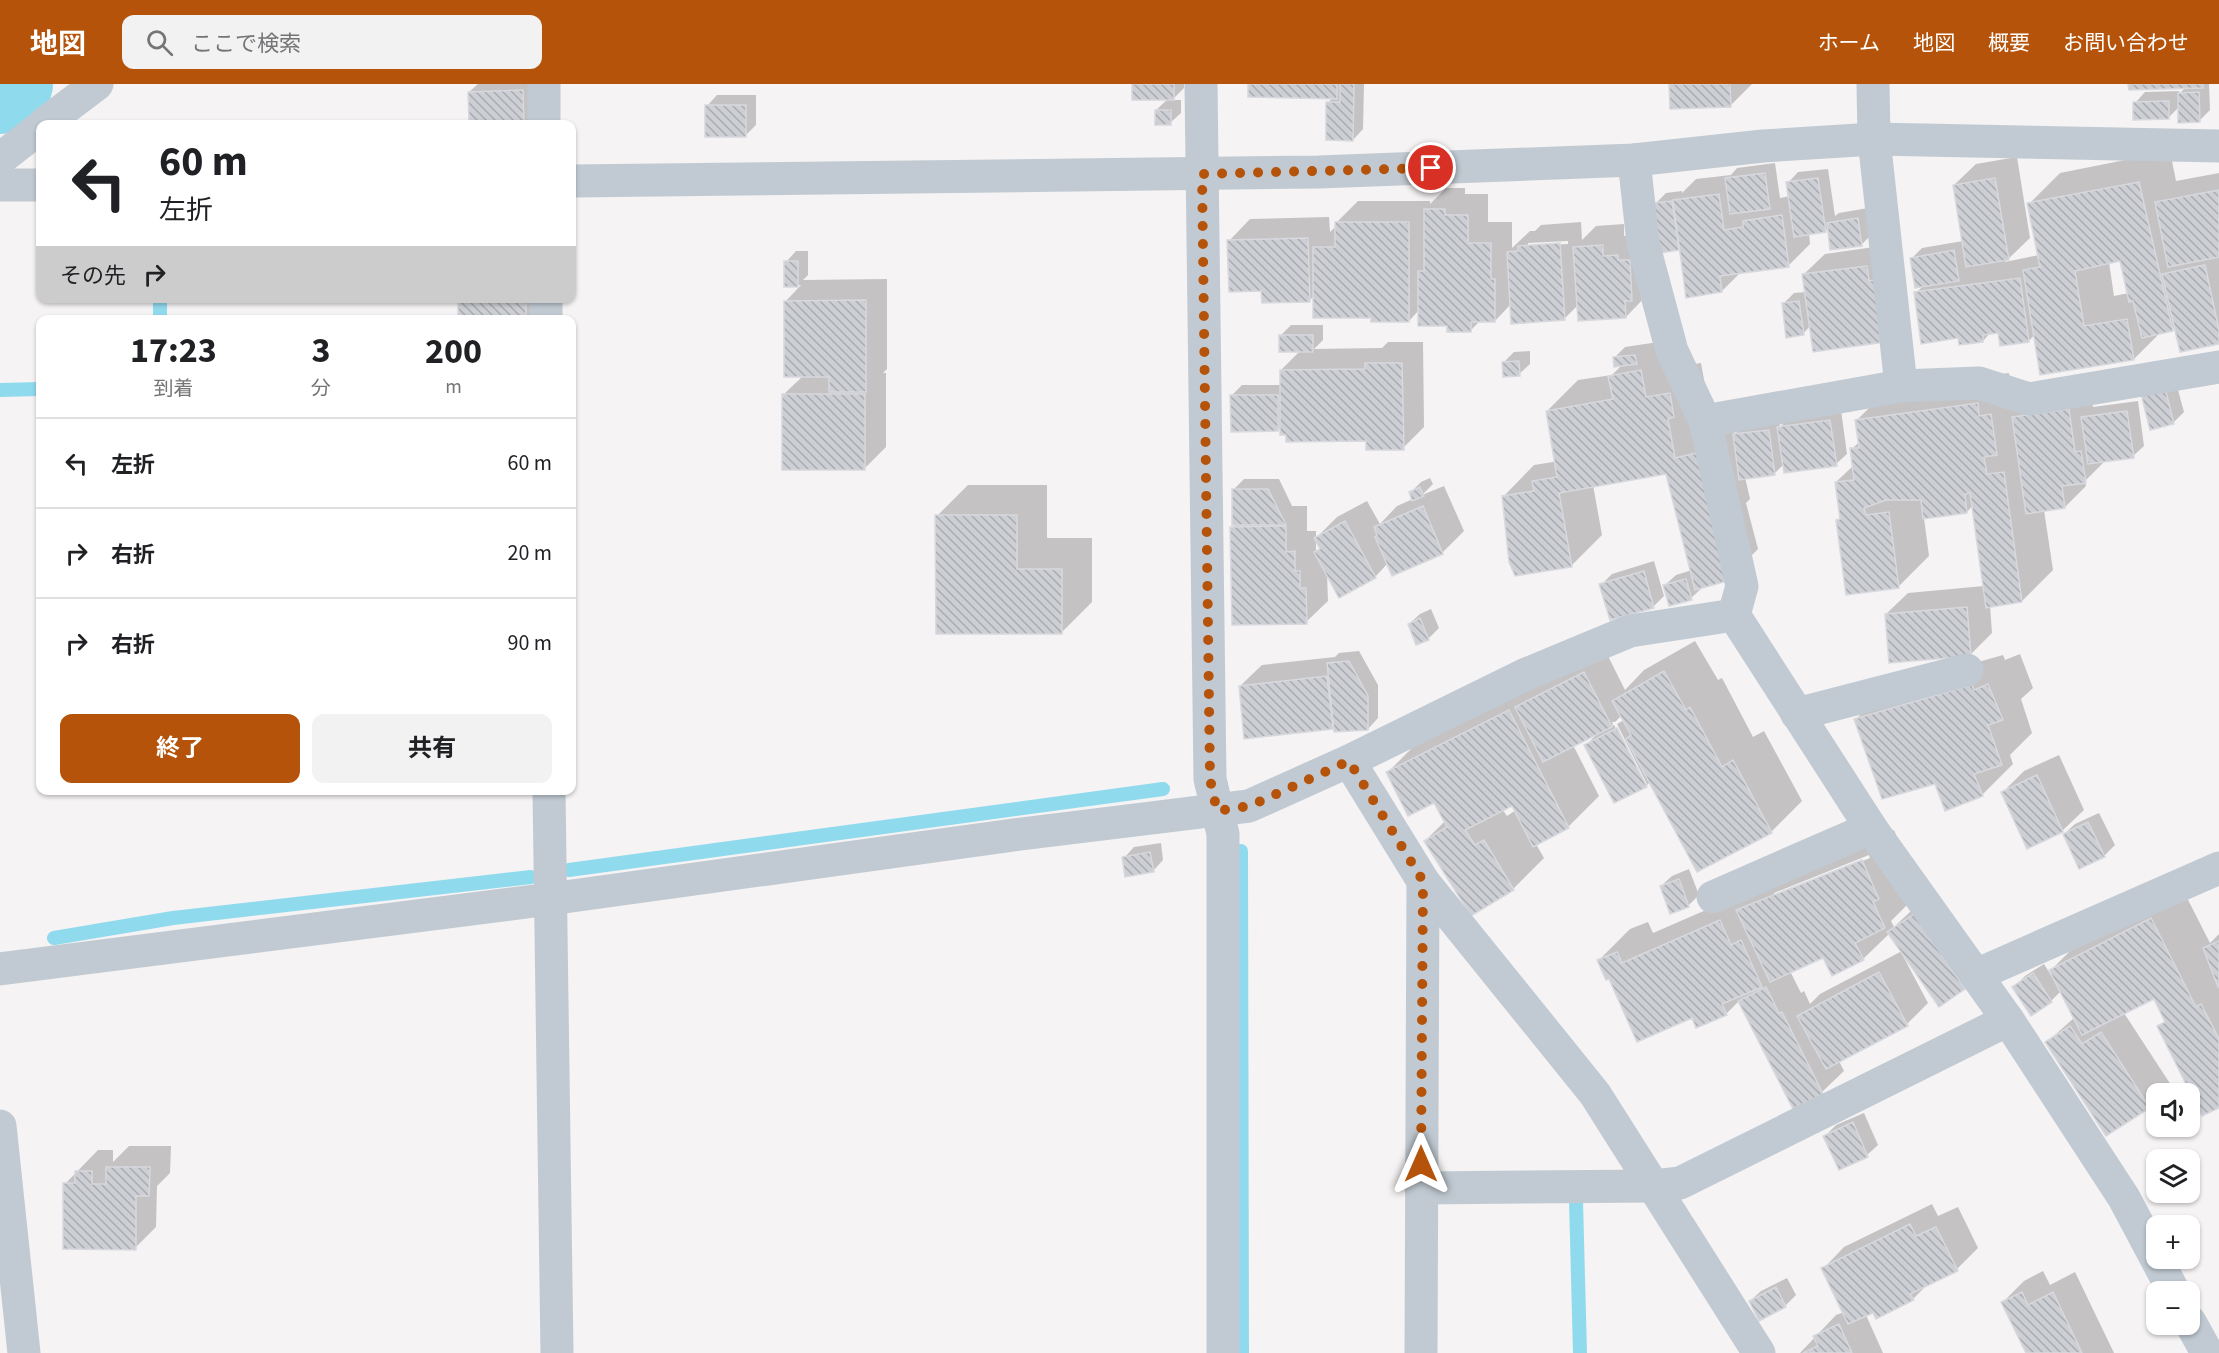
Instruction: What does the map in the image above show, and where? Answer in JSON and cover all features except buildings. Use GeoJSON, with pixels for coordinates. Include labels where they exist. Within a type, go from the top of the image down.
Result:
{"type":"FeatureCollection","features":[{"type":"Feature","properties":{"kind":"street"},"geometry":{"type":"LineString","coordinates":[[49,120],[97,84]]}},
{"type":"Feature","properties":{"kind":"street"},"geometry":{"type":"LineString","coordinates":[[544,84],[544,120]]}},
{"type":"Feature","properties":{"kind":"street"},"geometry":{"type":"LineString","coordinates":[[1201,84],[1210,779],[1223,834],[1223,1353]]}},
{"type":"Feature","properties":{"kind":"street"},"geometry":{"type":"LineString","coordinates":[[1873,84],[1874,140],[1901,386]]}},
{"type":"Feature","properties":{"kind":"street"},"geometry":{"type":"LineString","coordinates":[[0,159],[36,131]]}},
{"type":"Feature","properties":{"kind":"street"},"geometry":{"type":"LineString","coordinates":[[576,180],[1319,172],[1634,160],[1763,146],[1874,140],[2219,146]]}},
{"type":"Feature","properties":{"kind":"street"},"geometry":{"type":"LineString","coordinates":[[1634,160],[1643,243],[1672,351],[1705,421],[1742,586],[1734,615],[1871,828],[2008,1020],[2124,1198],[2168,1281]]}},
{"type":"Feature","properties":{"kind":"street"},"geometry":{"type":"LineString","coordinates":[[0,185],[36,185]]}},
{"type":"Feature","properties":{"kind":"street"},"geometry":{"type":"LineString","coordinates":[[1705,421],[1901,386],[1979,383],[2029,399],[2219,367]]}},
{"type":"Feature","properties":{"kind":"street"},"geometry":{"type":"LineString","coordinates":[[0,969],[1021,834],[1250,806],[1349,761],[1524,675],[1630,631],[1734,615]]}},
{"type":"Feature","properties":{"kind":"street"},"geometry":{"type":"LineString","coordinates":[[1797,714],[1967,670]]}},
{"type":"Feature","properties":{"kind":"street"},"geometry":{"type":"LineString","coordinates":[[1349,761],[1423,881],[1595,1094],[1759,1353]]}},
{"type":"Feature","properties":{"kind":"street"},"geometry":{"type":"LineString","coordinates":[[549,795],[557,1353]]}},
{"type":"Feature","properties":{"kind":"street"},"geometry":{"type":"LineString","coordinates":[[1713,897],[1871,828]]}},
{"type":"Feature","properties":{"kind":"street"},"geometry":{"type":"LineString","coordinates":[[1976,975],[2219,868]]}},
{"type":"Feature","properties":{"kind":"street"},"geometry":{"type":"LineString","coordinates":[[1421,1353],[1423,881]]}},
{"type":"Feature","properties":{"kind":"street"},"geometry":{"type":"LineString","coordinates":[[1421,1188],[1654,1186],[1680,1183],[2008,1020]]}},
{"type":"Feature","properties":{"kind":"street"},"geometry":{"type":"LineString","coordinates":[[0,1126],[24,1353]]}},
{"type":"Feature","properties":{"kind":"waterway"},"geometry":{"type":"LineString","coordinates":[[0,92],[11,84]]}},
{"type":"Feature","properties":{"kind":"waterway"},"geometry":{"type":"LineString","coordinates":[[160,303],[160,315]]}},
{"type":"Feature","properties":{"kind":"waterway"},"geometry":{"type":"LineString","coordinates":[[0,390],[36,389]]}},
{"type":"Feature","properties":{"kind":"waterway"},"geometry":{"type":"LineString","coordinates":[[569,870],[1163,789]]}},
{"type":"Feature","properties":{"kind":"waterway"},"geometry":{"type":"LineString","coordinates":[[1241,851],[1242,1353]]}},
{"type":"Feature","properties":{"kind":"waterway"},"geometry":{"type":"LineString","coordinates":[[54,938],[173,918],[531,877]]}},
{"type":"Feature","properties":{"kind":"waterway"},"geometry":{"type":"LineString","coordinates":[[1576,1201],[1580,1353]]}},
{"type":"Feature","properties":{"kind":"route"},"geometry":{"type":"LineString","coordinates":[[1421,1164],[1423,881],[1349,761],[1250,806],[1217,811],[1210,779],[1202,174],[1431,168]]}}]}
